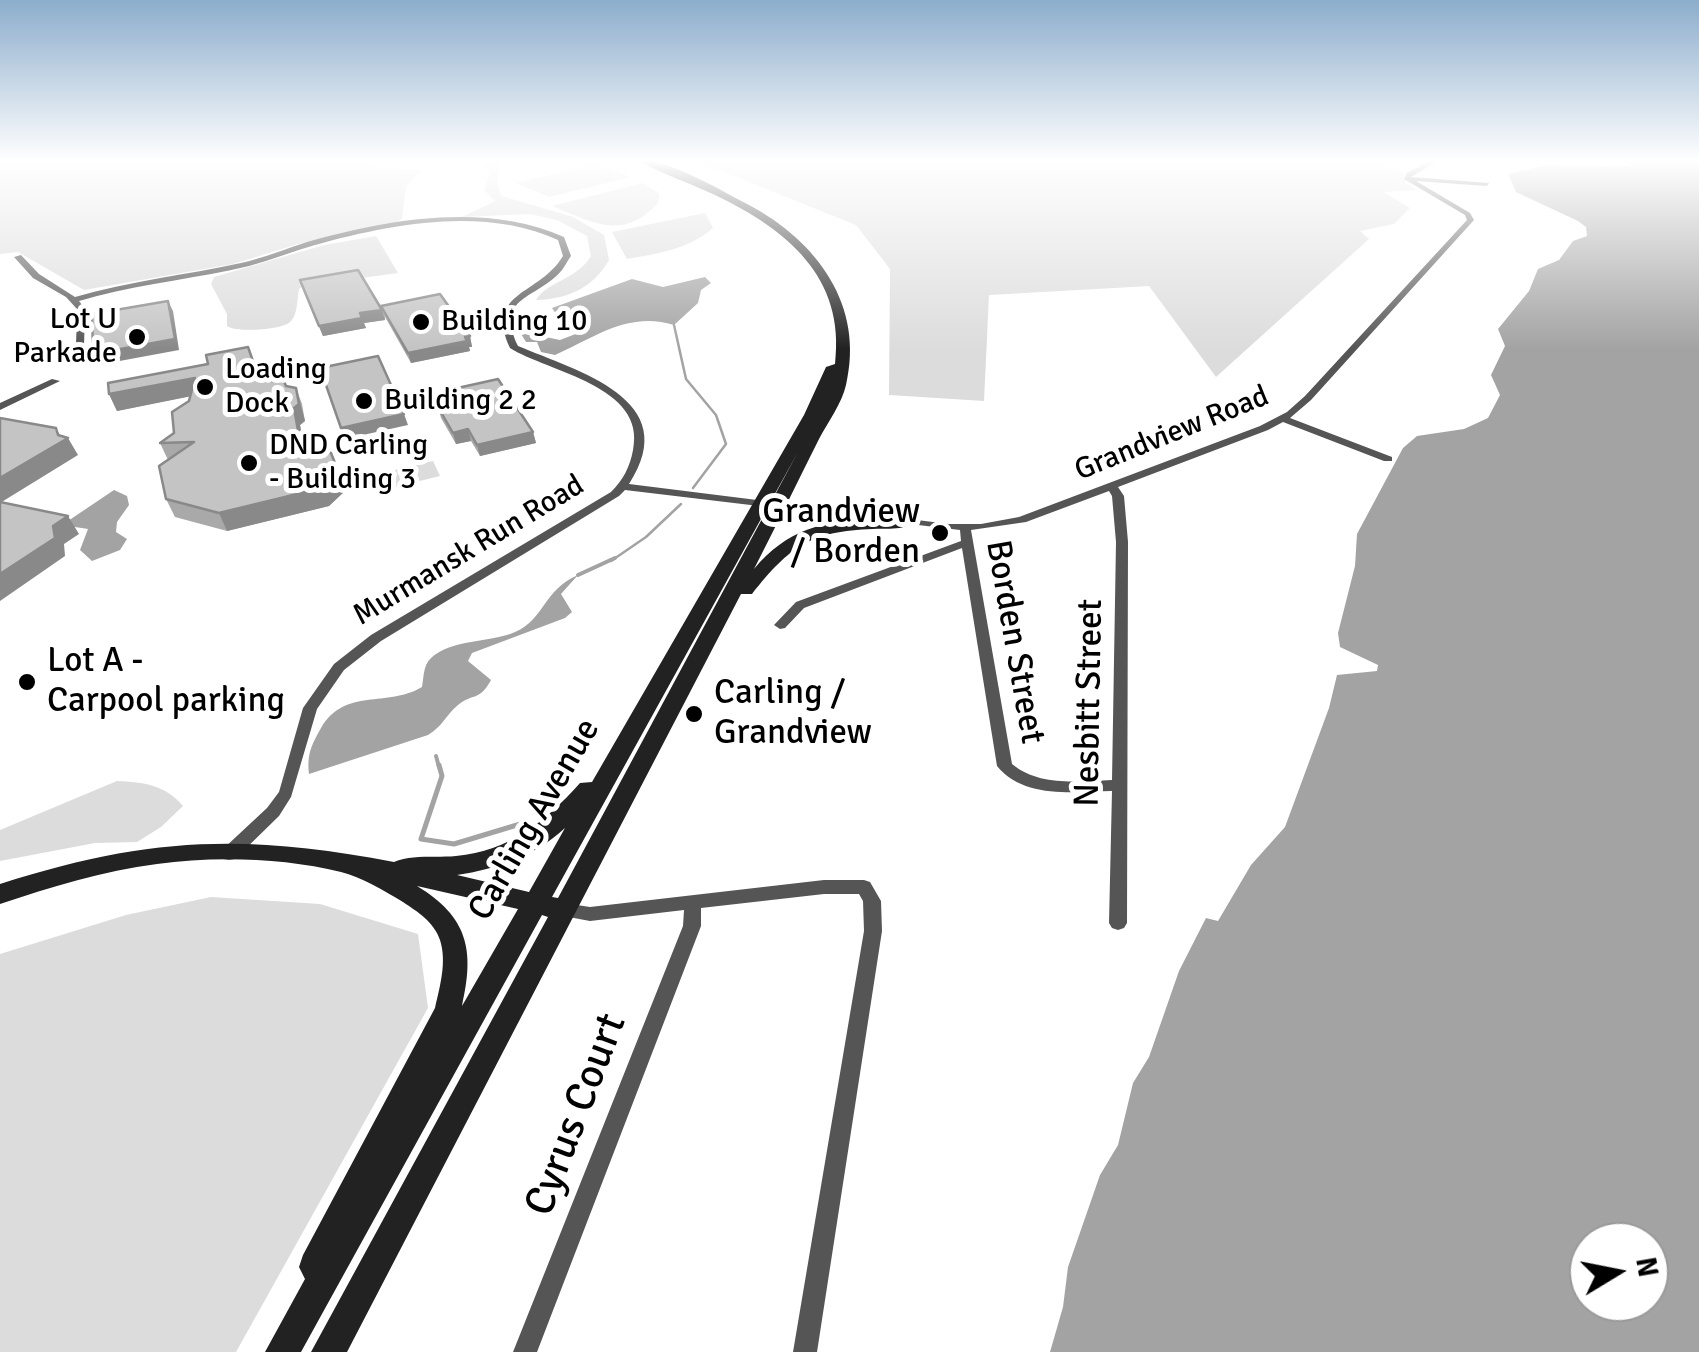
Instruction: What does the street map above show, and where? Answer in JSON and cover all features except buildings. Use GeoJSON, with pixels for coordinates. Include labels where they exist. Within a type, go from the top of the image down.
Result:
{"type":"FeatureCollection","features":[{"type":"Feature","properties":{"kind":"main road","name":"Carling Avenue"},"geometry":{"type":"LineString","coordinates":[[282,1352],[633,728],[839,387],[844,359],[841,321],[822,272],[787,232],[774,223]]}},
{"type":"Feature","properties":{"kind":"main road","name":"Carling Avenue"},"geometry":{"type":"LineString","coordinates":[[328,1352],[703,648],[769,506]]}},
{"type":"Feature","properties":{"kind":"main road"},"geometry":{"type":"LineString","coordinates":[[703,648],[773,554],[792,540],[830,527],[904,523]]}},
{"type":"Feature","properties":{"kind":"main road"},"geometry":{"type":"LineString","coordinates":[[356,867],[462,866],[516,852],[553,828],[573,808],[633,728]]}},
{"type":"Feature","properties":{"kind":"main road"},"geometry":{"type":"LineString","coordinates":[[0,894],[128,859],[190,852],[304,858],[564,910]]}},
{"type":"Feature","properties":{"kind":"main road"},"geometry":{"type":"LineString","coordinates":[[0,909],[112,874],[229,854]]}},
{"type":"Feature","properties":{"kind":"main road"},"geometry":{"type":"LineString","coordinates":[[272,1352],[448,1010],[457,976],[455,941],[442,915],[428,903],[356,867]]}},
{"type":"Feature","properties":{"kind":"street","name":"Murmansk Run Road"},"geometry":{"type":"LineString","coordinates":[[74,300],[244,265],[325,240],[426,223]]}},
{"type":"Feature","properties":{"kind":"street","name":"Murmansk Run Road"},"geometry":{"type":"LineString","coordinates":[[229,854],[286,792],[310,708],[328,678],[362,648],[576,520],[623,487],[642,444],[634,413],[612,392],[514,348],[503,324],[517,300],[559,272],[566,260],[561,240],[536,227],[510,223]]}},
{"type":"Feature","properties":{"kind":"street","name":"Grandview Road"},"geometry":{"type":"LineString","coordinates":[[623,487],[964,528],[1022,520],[1282,418],[1348,357],[1467,223]]}},
{"type":"Feature","properties":{"kind":"street"},"geometry":{"type":"LineString","coordinates":[[18,257],[36,276],[74,300],[81,309],[80,346],[68,362]]}},
{"type":"Feature","properties":{"kind":"street"},"geometry":{"type":"LineString","coordinates":[[0,407],[54,381]]}},
{"type":"Feature","properties":{"kind":"street"},"geometry":{"type":"LineString","coordinates":[[1282,418],[1388,458]]}},
{"type":"Feature","properties":{"kind":"street","name":"Nesbitt Street"},"geometry":{"type":"LineString","coordinates":[[1112,486],[1118,496],[1122,542],[1118,922]]}},
{"type":"Feature","properties":{"kind":"street","name":"Borden Street"},"geometry":{"type":"LineString","coordinates":[[964,528],[1004,766],[1016,779],[1039,784],[1119,785]]}},
{"type":"Feature","properties":{"kind":"street"},"geometry":{"type":"LineString","coordinates":[[780,625],[800,605],[966,544]]}},
{"type":"Feature","properties":{"kind":"street"},"geometry":{"type":"LineString","coordinates":[[564,910],[590,914],[824,887],[864,887],[872,901],[873,931],[805,1352]]}},
{"type":"Feature","properties":{"kind":"street","name":"Cyrus Court"},"geometry":{"type":"LineString","coordinates":[[525,1352],[692,926],[693,904]]}},
{"type":"Feature","properties":{"kind":"shaded area"},"geometry":{"type":"Polygon","coordinates":[[[0,223],[397,223],[298,244],[233,264],[84,290],[18,252],[0,254],[0,223]]]}},
{"type":"Feature","properties":{"kind":"shaded area"},"geometry":{"type":"Polygon","coordinates":[[[563,223],[583,223],[604,235],[609,260],[603,270],[587,285],[569,294],[536,300],[547,288],[585,264],[591,256],[587,236],[563,223]]]}},
{"type":"Feature","properties":{"kind":"shaded area"},"geometry":{"type":"Polygon","coordinates":[[[656,223],[710,223],[713,228],[683,246],[627,259],[612,232],[656,223]]]}},
{"type":"Feature","properties":{"kind":"shaded area"},"geometry":{"type":"Polygon","coordinates":[[[851,223],[1395,223],[1360,231],[1369,239],[1216,377],[1149,286],[989,295],[984,401],[889,395],[890,269],[851,223]]]}},
{"type":"Feature","properties":{"kind":"shaded area"},"geometry":{"type":"Polygon","coordinates":[[[1581,223],[1699,223],[1699,1352],[1050,1352],[1063,1307],[1068,1267],[1100,1175],[1118,1145],[1133,1083],[1149,1057],[1179,971],[1206,918],[1218,921],[1251,865],[1285,827],[1329,708],[1337,675],[1377,671],[1378,665],[1340,647],[1338,633],[1355,566],[1357,534],[1403,448],[1417,436],[1464,429],[1488,418],[1500,395],[1491,375],[1505,346],[1498,329],[1529,291],[1538,269],[1559,260],[1573,241],[1587,236],[1586,227],[1581,223]]]}},
{"type":"Feature","properties":{"kind":"shaded area"},"geometry":{"type":"Polygon","coordinates":[[[376,236],[398,273],[303,286],[293,318],[279,327],[250,330],[227,326],[227,314],[211,284],[214,277],[324,245],[376,236]]]}},
{"type":"Feature","properties":{"kind":"shaded area"},"geometry":{"type":"Polygon","coordinates":[[[705,277],[711,283],[701,290],[698,303],[674,325],[641,321],[626,324],[555,355],[541,352],[537,342],[526,342],[518,329],[517,317],[527,313],[533,317],[536,335],[560,340],[586,330],[587,321],[575,313],[556,314],[552,308],[632,279],[663,287],[705,277]]]}},
{"type":"Feature","properties":{"kind":"shaded area"},"geometry":{"type":"Polygon","coordinates":[[[433,461],[440,476],[383,490],[377,474],[433,461]]]}},
{"type":"Feature","properties":{"kind":"shaded area"},"geometry":{"type":"Polygon","coordinates":[[[114,490],[127,496],[129,505],[117,522],[116,532],[127,539],[120,550],[92,561],[80,550],[88,529],[62,525],[114,490]]]}},
{"type":"Feature","properties":{"kind":"shaded area"},"geometry":{"type":"Polygon","coordinates":[[[578,575],[561,594],[572,612],[565,618],[472,653],[468,661],[491,680],[480,694],[458,705],[433,732],[309,774],[312,745],[331,715],[354,703],[422,687],[426,664],[439,652],[515,632],[533,620],[558,588],[578,575]]]}},
{"type":"Feature","properties":{"kind":"shaded area"},"geometry":{"type":"Polygon","coordinates":[[[117,781],[153,786],[169,793],[183,806],[137,842],[95,843],[0,861],[0,830],[117,781]]]}},
{"type":"Feature","properties":{"kind":"shaded area"},"geometry":{"type":"Polygon","coordinates":[[[211,897],[320,904],[418,934],[428,1008],[236,1352],[0,1352],[0,954],[126,915],[211,897]]]}},
{"type":"Feature","properties":{"kind":"waterway"},"geometry":{"type":"LineString","coordinates":[[674,325],[686,379],[716,415],[726,444],[693,488]]}},
{"type":"Feature","properties":{"kind":"waterway"},"geometry":{"type":"LineString","coordinates":[[611,561],[646,537],[681,504]]}},
{"type":"Feature","properties":{"kind":"waterway"},"geometry":{"type":"LineString","coordinates":[[578,575],[615,558]]}},
{"type":"Feature","properties":{"kind":"waterway"},"geometry":{"type":"LineString","coordinates":[[436,756],[439,767]]}},
{"type":"Feature","properties":{"kind":"waterway"},"geometry":{"type":"LineString","coordinates":[[439,765],[442,776],[421,839],[454,844],[527,822]]}},
{"type":"Feature","properties":{"kind":"place","name":"Building 10"},"geometry":{"type":"Point","coordinates":[421,322]}},
{"type":"Feature","properties":{"kind":"place","name":"Lot U Parkade"},"geometry":{"type":"Point","coordinates":[137,337]}},
{"type":"Feature","properties":{"kind":"place","name":"Loading Dock"},"geometry":{"type":"Point","coordinates":[205,387]}},
{"type":"Feature","properties":{"kind":"place","name":"Building 2 2"},"geometry":{"type":"Point","coordinates":[364,401]}},
{"type":"Feature","properties":{"kind":"place","name":"DND Carling - Building 3"},"geometry":{"type":"Point","coordinates":[249,463]}},
{"type":"Feature","properties":{"kind":"place","name":"Grandview / Borden"},"geometry":{"type":"Point","coordinates":[940,533]}},
{"type":"Feature","properties":{"kind":"place","name":"Lot A - Carpool parking"},"geometry":{"type":"Point","coordinates":[27,682]}},
{"type":"Feature","properties":{"kind":"place","name":"Carling / Grandview"},"geometry":{"type":"Point","coordinates":[694,714]}}]}
